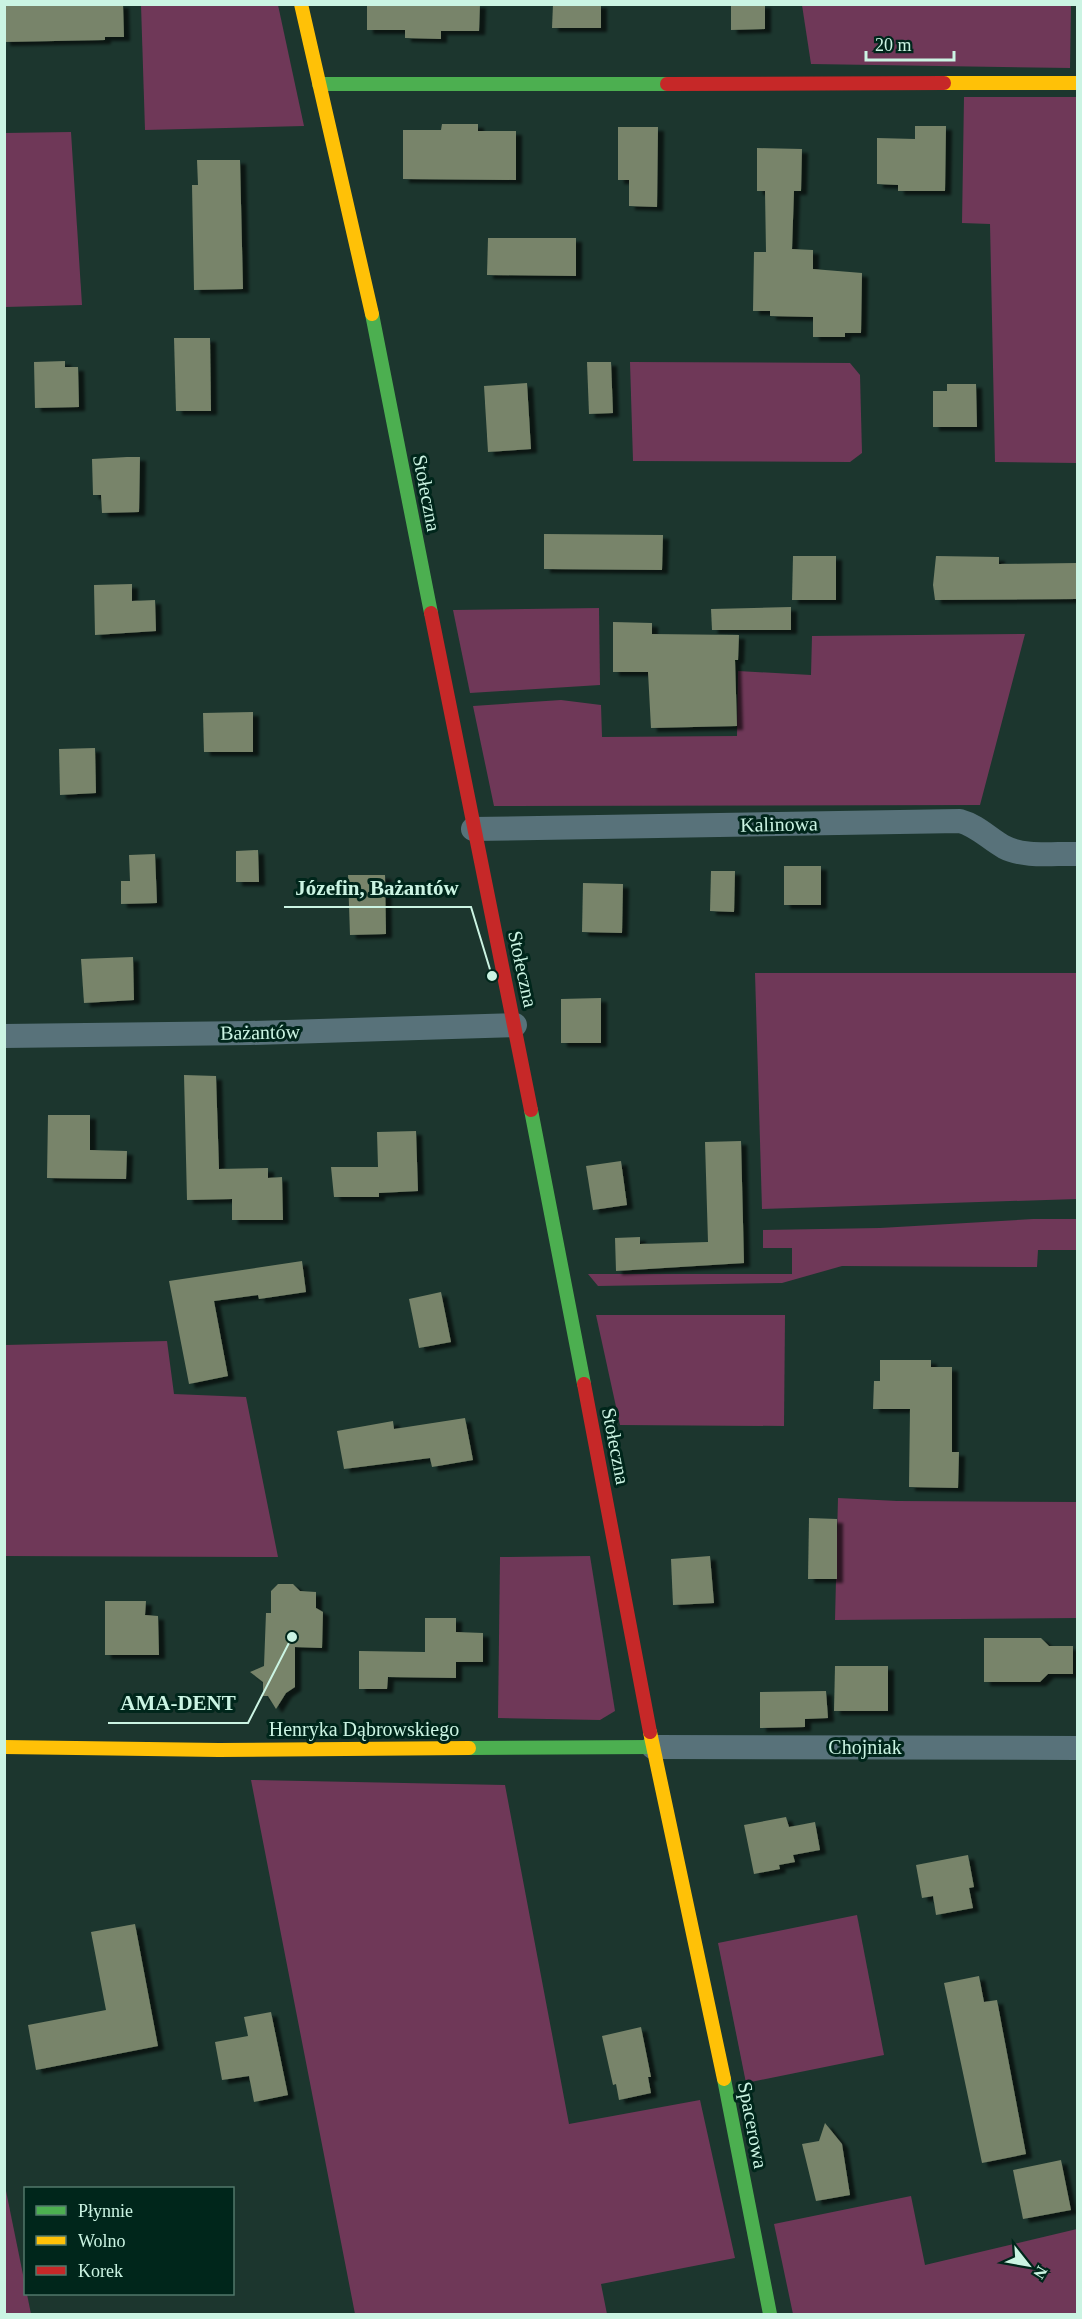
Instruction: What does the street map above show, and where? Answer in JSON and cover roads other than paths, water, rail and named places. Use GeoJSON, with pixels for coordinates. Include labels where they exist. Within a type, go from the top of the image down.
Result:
{"type":"FeatureCollection","features":[{"type":"Feature","properties":{"kind":"street","name":"Stołeczna"},"geometry":{"type":"LineString","coordinates":[[301,4],[372,314],[473,829],[515,1025],[653,1747],[697,1943]]}},
{"type":"Feature","properties":{"kind":"street"},"geometry":{"type":"LineString","coordinates":[[319,84],[1077,83]]}},
{"type":"Feature","properties":{"kind":"street","name":"Kalinowa"},"geometry":{"type":"LineString","coordinates":[[473,829],[960,821],[973,825],[1006,848],[1025,853],[1077,854]]}},
{"type":"Feature","properties":{"kind":"street","name":"Bażantów"},"geometry":{"type":"LineString","coordinates":[[4,1036],[250,1033],[515,1025]]}},
{"type":"Feature","properties":{"kind":"street","name":"Henryka Dąbrowskiego"},"geometry":{"type":"LineString","coordinates":[[4,1748],[219,1750],[653,1747]]}},
{"type":"Feature","properties":{"kind":"street","name":"Chojniak"},"geometry":{"type":"LineString","coordinates":[[653,1747],[1077,1748]]}},
{"type":"Feature","properties":{"kind":"street","name":"Spacerowa"},"geometry":{"type":"LineString","coordinates":[[697,1943],[770,2314]]}},
{"type":"Feature","properties":{"kind":"place","name":"Józefin, Bażantów"},"geometry":{"type":"Point","coordinates":[492,976]}},
{"type":"Feature","properties":{"kind":"place","name":"AMA-DENT"},"geometry":{"type":"Point","coordinates":[292,1637]}}]}
